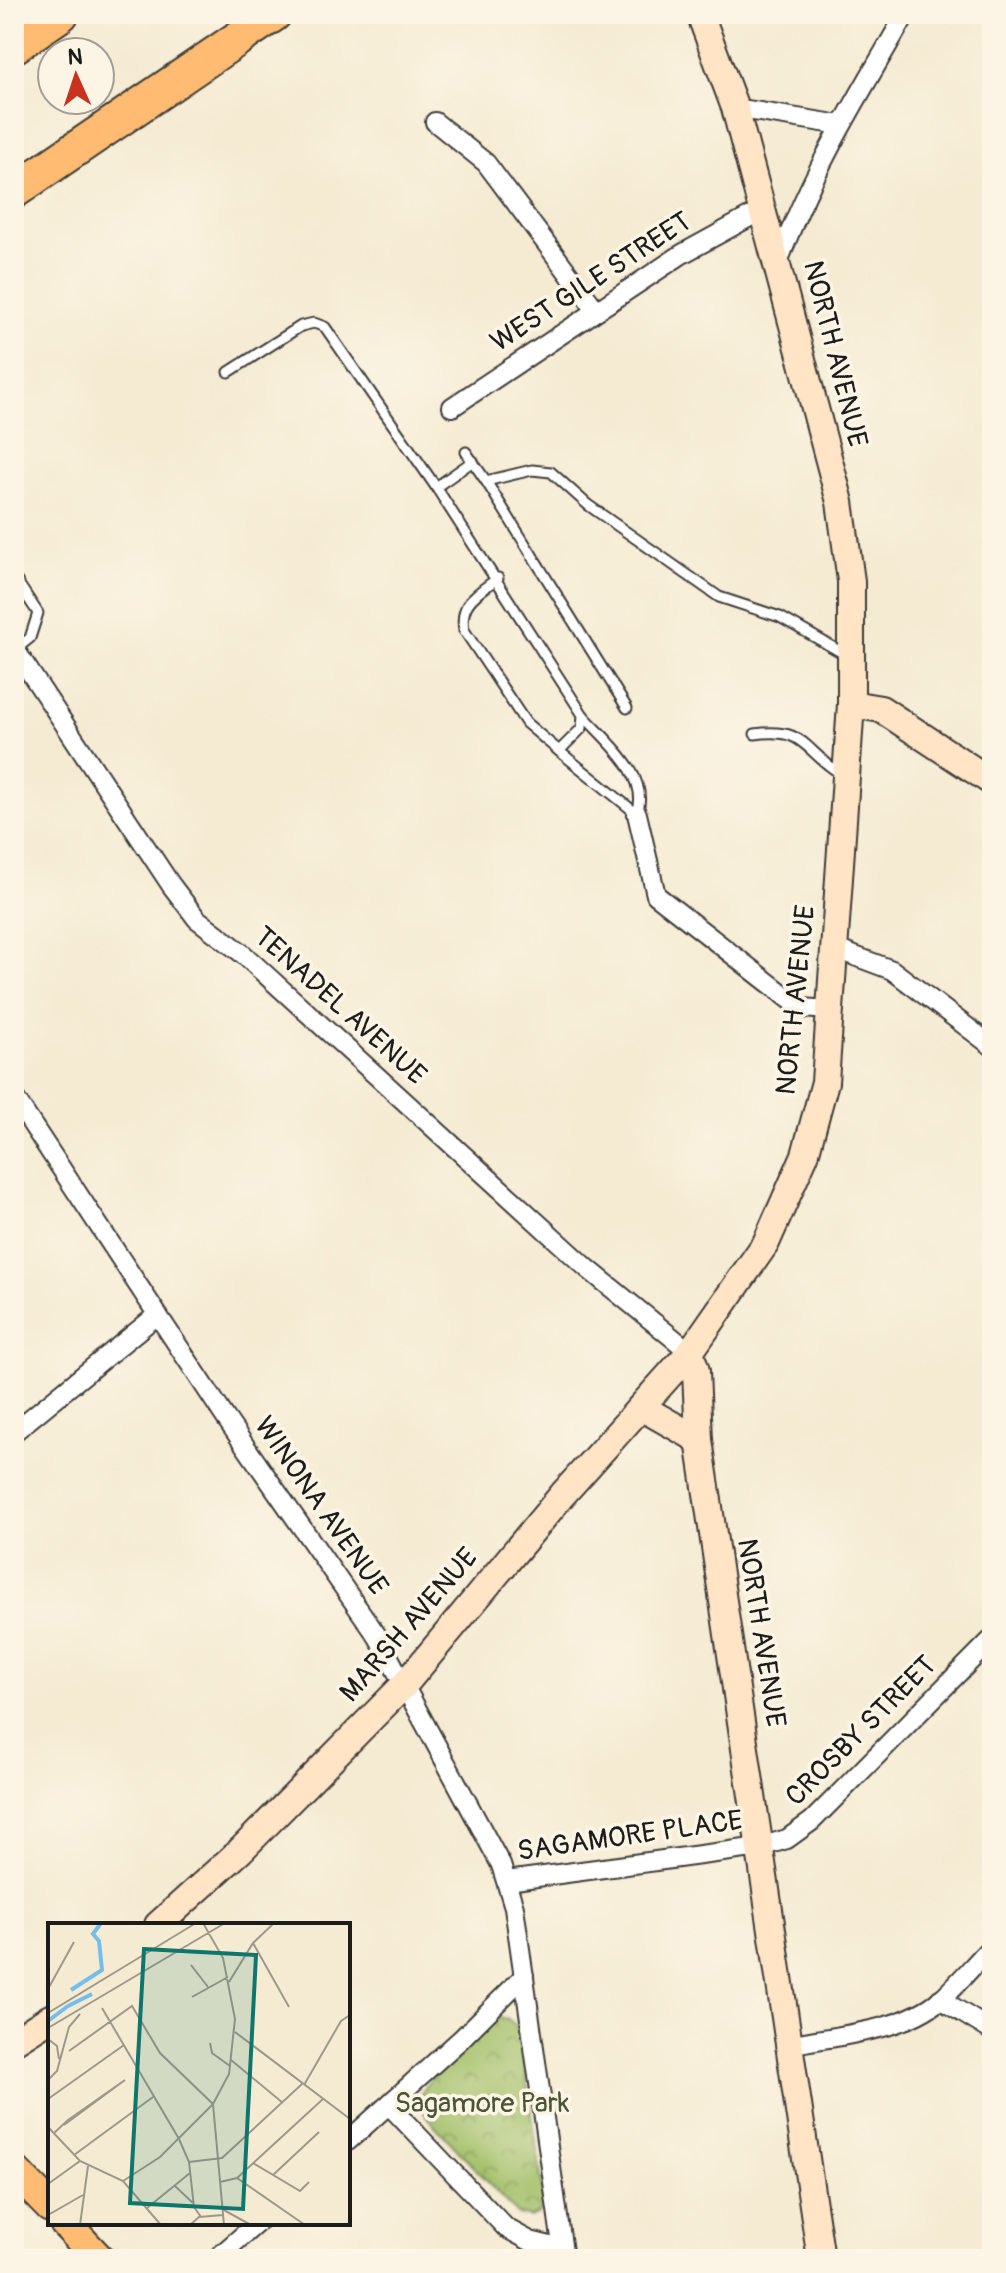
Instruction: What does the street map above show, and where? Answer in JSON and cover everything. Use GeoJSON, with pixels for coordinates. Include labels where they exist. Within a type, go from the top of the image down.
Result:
{"type":"FeatureCollection","features":[{"type":"Feature","properties":{"kind":"highway"},"geometry":{"type":"LineString","coordinates":[[14,46],[61,14]]}},
{"type":"Feature","properties":{"kind":"highway"},"geometry":{"type":"LineString","coordinates":[[14,191],[274,14]]}},
{"type":"Feature","properties":{"kind":"main road","name":"NORTH AVENUE"},"geometry":{"type":"LineString","coordinates":[[700,14],[735,108],[764,209],[840,502],[851,581],[851,704],[825,1082],[805,1155],[766,1243],[690,1352],[696,1371],[699,1440],[821,2259]]}},
{"type":"Feature","properties":{"kind":"main road"},"geometry":{"type":"LineString","coordinates":[[851,704],[881,709],[992,782]]}},
{"type":"Feature","properties":{"kind":"main road","name":"MARSH AVENUE"},"geometry":{"type":"LineString","coordinates":[[160,1923],[241,1850],[405,1684],[563,1494],[690,1352]]}},
{"type":"Feature","properties":{"kind":"main road"},"geometry":{"type":"LineString","coordinates":[[641,1407],[699,1440]]}},
{"type":"Feature","properties":{"kind":"main road"},"geometry":{"type":"LineString","coordinates":[[14,2041],[48,2019]]}},
{"type":"Feature","properties":{"kind":"main road"},"geometry":{"type":"LineString","coordinates":[[14,2170],[48,2205]]}},
{"type":"Feature","properties":{"kind":"main road"},"geometry":{"type":"LineString","coordinates":[[67,2225],[99,2259]]}},
{"type":"Feature","properties":{"kind":"street"},"geometry":{"type":"LineString","coordinates":[[778,263],[795,217],[841,125],[906,14]]}},
{"type":"Feature","properties":{"kind":"street"},"geometry":{"type":"LineString","coordinates":[[735,108],[841,125]]}},
{"type":"Feature","properties":{"kind":"street"},"geometry":{"type":"LineString","coordinates":[[435,122],[486,163],[596,310]]}},
{"type":"Feature","properties":{"kind":"street","name":"WEST GILE STREET"},"geometry":{"type":"LineString","coordinates":[[452,407],[682,254],[764,209]]}},
{"type":"Feature","properties":{"kind":"street","name":"TENADEL AVENUE"},"geometry":{"type":"LineString","coordinates":[[15,649],[171,885],[197,919],[243,954],[587,1268],[690,1352]]}},
{"type":"Feature","properties":{"kind":"street"},"geometry":{"type":"LineString","coordinates":[[637,814],[656,895],[801,1008],[831,1010]]}},
{"type":"Feature","properties":{"kind":"street"},"geometry":{"type":"LineString","coordinates":[[836,949],[892,970],[992,1046]]}},
{"type":"Feature","properties":{"kind":"street","name":"WINONA AVENUE"},"geometry":{"type":"LineString","coordinates":[[14,1097],[157,1315],[378,1637],[507,1881],[524,1976],[563,2254]]}},
{"type":"Feature","properties":{"kind":"street"},"geometry":{"type":"LineString","coordinates":[[14,1432],[157,1315]]}},
{"type":"Feature","properties":{"kind":"street","name":"CROSBY STREET"},"geometry":{"type":"LineString","coordinates":[[760,1847],[787,1839],[812,1821],[992,1639]]}},
{"type":"Feature","properties":{"kind":"street","name":"SAGAMORE PLACE"},"geometry":{"type":"LineString","coordinates":[[507,1881],[760,1847]]}},
{"type":"Feature","properties":{"kind":"street"},"geometry":{"type":"LineString","coordinates":[[789,2045],[891,2023],[940,1999],[992,1946]]}},
{"type":"Feature","properties":{"kind":"street"},"geometry":{"type":"LineString","coordinates":[[350,2139],[524,1976]]}},
{"type":"Feature","properties":{"kind":"street"},"geometry":{"type":"LineString","coordinates":[[940,1999],[992,2031]]}},
{"type":"Feature","properties":{"kind":"street"},"geometry":{"type":"LineString","coordinates":[[389,2105],[506,2228],[563,2254]]}},
{"type":"Feature","properties":{"kind":"street"},"geometry":{"type":"LineString","coordinates":[[216,2259],[255,2225]]}},
{"type":"Feature","properties":{"kind":"lane"},"geometry":{"type":"LineString","coordinates":[[229,372],[301,326],[314,323],[325,327],[498,578],[583,715],[626,763],[641,788],[642,801],[637,814],[559,751],[544,743],[526,723],[464,630],[461,614],[468,601],[498,578]]}},
{"type":"Feature","properties":{"kind":"lane"},"geometry":{"type":"LineString","coordinates":[[436,487],[470,456],[627,708]]}},
{"type":"Feature","properties":{"kind":"lane"},"geometry":{"type":"LineString","coordinates":[[486,481],[524,471],[551,472],[588,505],[719,597],[780,617],[851,658]]}},
{"type":"Feature","properties":{"kind":"lane"},"geometry":{"type":"LineString","coordinates":[[14,577],[38,613],[30,638],[15,649]]}},
{"type":"Feature","properties":{"kind":"lane"},"geometry":{"type":"LineString","coordinates":[[559,751],[582,728],[583,715]]}},
{"type":"Feature","properties":{"kind":"lane"},"geometry":{"type":"LineString","coordinates":[[755,734],[783,732],[797,736],[819,761],[846,777]]}},
{"type":"Feature","properties":{"kind":"green space","name":"Sagamore Park"},"geometry":{"type":"Polygon","coordinates":[[[499,2018],[508,2020],[520,2032],[544,2198],[538,2213],[530,2217],[517,2214],[428,2118],[421,2104],[422,2092],[428,2082],[472,2039],[499,2018]]]}}]}
